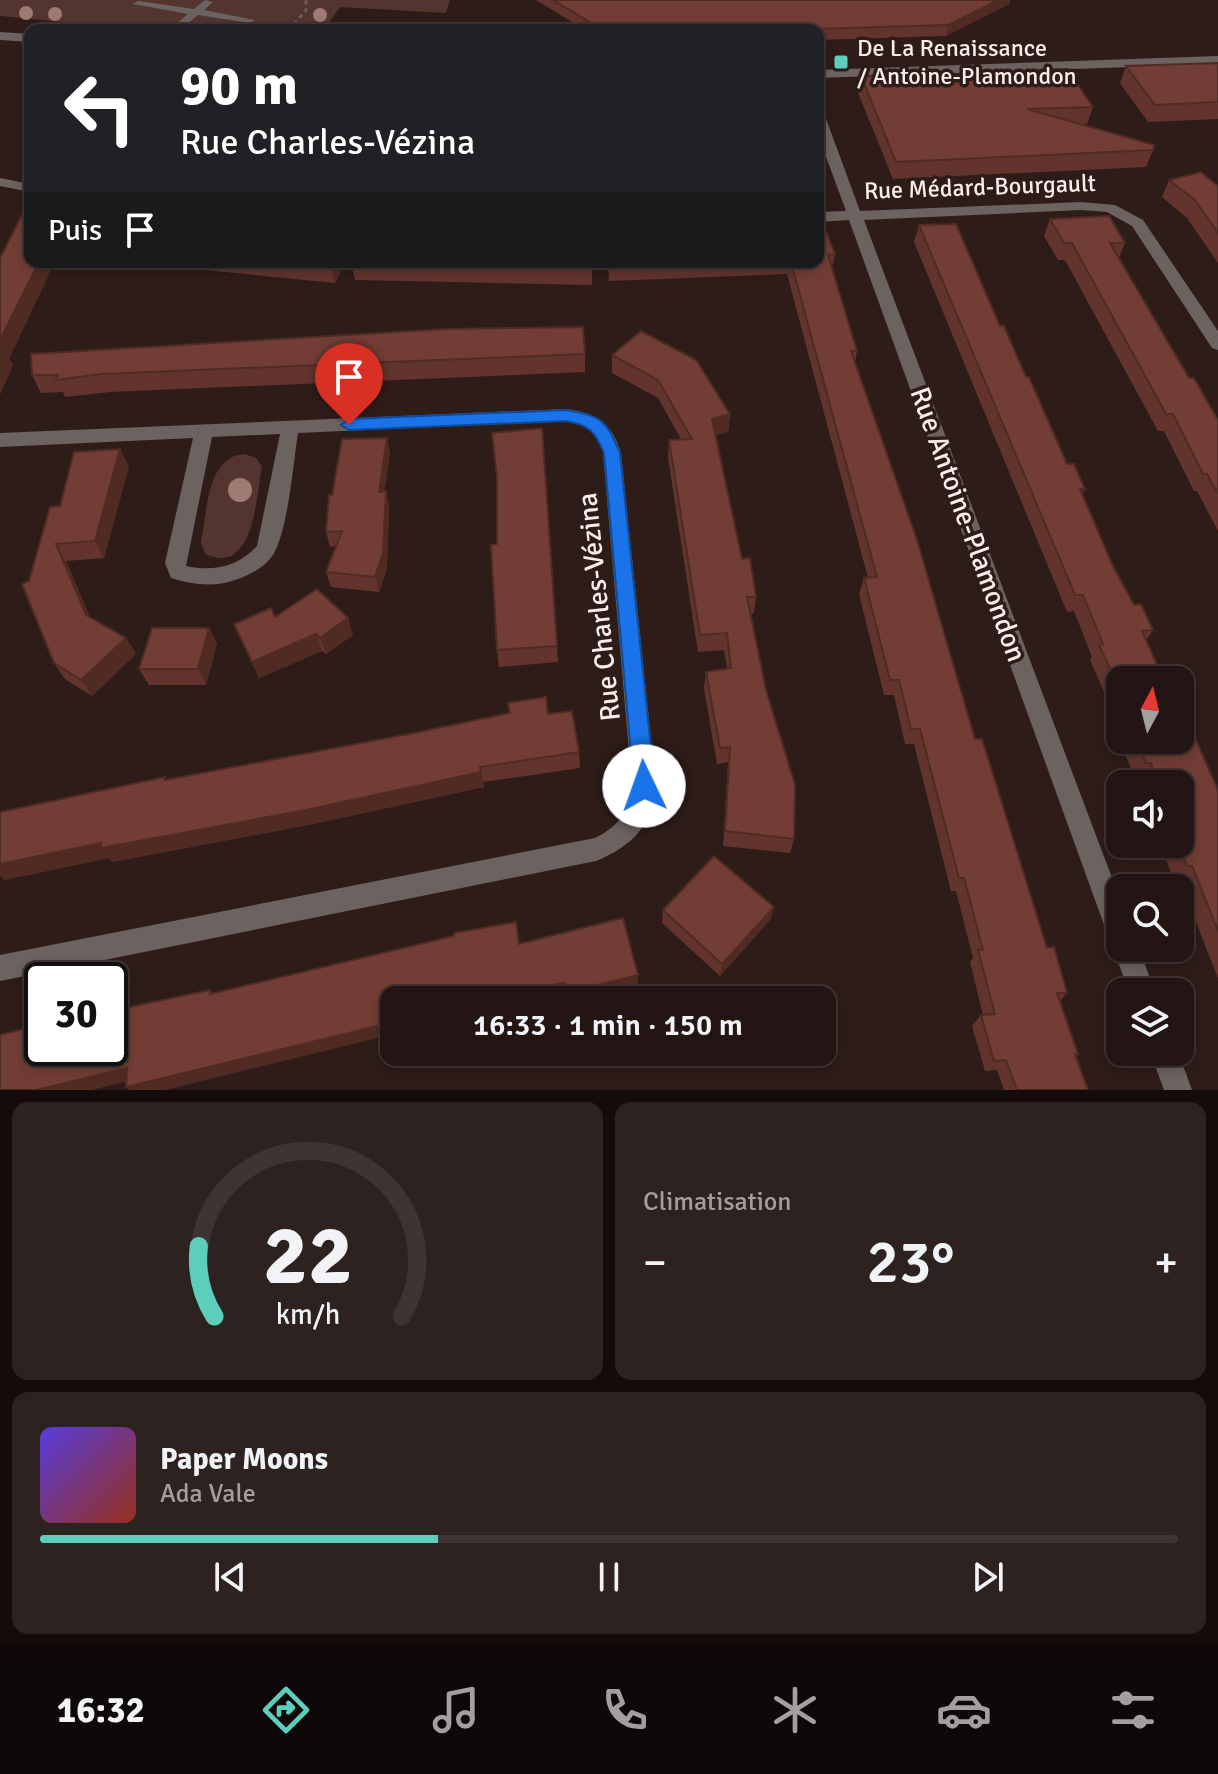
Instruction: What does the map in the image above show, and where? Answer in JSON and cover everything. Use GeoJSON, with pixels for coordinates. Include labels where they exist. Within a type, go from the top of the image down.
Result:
{"type":"FeatureCollection","features":[{"type":"Feature","properties":{"kind":"street"},"geometry":{"type":"LineString","coordinates":[[0,36],[24,38]]}},
{"type":"Feature","properties":{"kind":"street"},"geometry":{"type":"LineString","coordinates":[[824,74],[1218,60]]}},
{"type":"Feature","properties":{"kind":"street","name":"Rue Antoine-Plamondon"},"geometry":{"type":"LineString","coordinates":[[824,132],[1106,895]]}},
{"type":"Feature","properties":{"kind":"street"},"geometry":{"type":"LineString","coordinates":[[0,199],[15,185]]}},
{"type":"Feature","properties":{"kind":"street","name":"Rue Médard-Bourgault"},"geometry":{"type":"LineString","coordinates":[[824,217],[1081,206],[1118,211],[1143,228],[1218,344]]}},
{"type":"Feature","properties":{"kind":"street","name":"Rue Charles-Vézina"},"geometry":{"type":"LineString","coordinates":[[0,440],[566,415],[589,419],[602,428],[612,453],[644,767],[643,800],[637,821],[620,838],[582,853],[0,968]]}},
{"type":"Feature","properties":{"kind":"street"},"geometry":{"type":"LineString","coordinates":[[204,431],[175,563],[178,572],[197,576],[249,568],[264,557],[270,540],[290,427]]}},
{"type":"Feature","properties":{"kind":"street"},"geometry":{"type":"LineString","coordinates":[[1169,1066],[1178,1090]]}},
{"type":"Feature","properties":{"kind":"lane"},"geometry":{"type":"LineString","coordinates":[[181,24],[208,2]]}},
{"type":"Feature","properties":{"kind":"lane"},"geometry":{"type":"LineString","coordinates":[[138,4],[250,20]]}},
{"type":"Feature","properties":{"kind":"path"},"geometry":{"type":"LineString","coordinates":[[294,24],[306,10],[306,0]]}},
{"type":"Feature","properties":{"kind":"shaded area"},"geometry":{"type":"Polygon","coordinates":[[[0,0],[450,0],[446,13],[340,7],[328,24],[83,24],[0,16],[0,0]]]}},
{"type":"Feature","properties":{"kind":"shaded area"},"geometry":{"type":"Polygon","coordinates":[[[245,454],[256,458],[262,467],[250,530],[234,554],[221,558],[205,554],[201,542],[216,474],[232,457],[245,454]]]}},
{"type":"Feature","properties":{"kind":"building"},"geometry":{"type":"Polygon","coordinates":[[[553,0],[998,0],[948,25],[824,29],[824,24],[593,24],[553,0]]]}},
{"type":"Feature","properties":{"kind":"building"},"geometry":{"type":"Polygon","coordinates":[[[1218,63],[1218,102],[1155,105],[1126,66],[1218,63]]]}},
{"type":"Feature","properties":{"kind":"building"},"geometry":{"type":"Polygon","coordinates":[[[1067,69],[1093,107],[1027,109],[1154,145],[1153,150],[896,162],[861,76],[892,75],[895,80],[1039,77],[1034,70],[1067,69]]]}},
{"type":"Feature","properties":{"kind":"building"},"geometry":{"type":"Polygon","coordinates":[[[1201,172],[1218,186],[1218,233],[1195,200],[1169,180],[1201,172]]]}},
{"type":"Feature","properties":{"kind":"building"},"geometry":{"type":"Polygon","coordinates":[[[24,211],[24,268],[36,268],[0,340],[0,258],[24,211]]]}},
{"type":"Feature","properties":{"kind":"building"},"geometry":{"type":"Polygon","coordinates":[[[1109,216],[1125,243],[1110,243],[1189,378],[1194,378],[1218,420],[1218,494],[1207,474],[1203,474],[1173,414],[1166,414],[1072,243],[1064,243],[1050,219],[1109,216]]]}},
{"type":"Feature","properties":{"kind":"building"},"geometry":{"type":"Polygon","coordinates":[[[956,224],[1000,326],[1004,326],[1026,377],[1029,377],[1067,464],[1074,464],[1085,489],[1080,489],[1112,564],[1134,605],[1141,604],[1153,630],[1142,631],[1158,666],[1109,666],[1083,595],[1075,595],[919,225],[956,224]]]}},
{"type":"Feature","properties":{"kind":"building"},"geometry":{"type":"Polygon","coordinates":[[[824,226],[835,254],[828,255],[857,351],[851,351],[917,540],[975,739],[982,739],[1047,948],[1054,947],[1067,993],[1057,993],[1088,1090],[1017,1090],[1006,1060],[994,1061],[981,1015],[995,1014],[978,950],[983,950],[964,878],[959,878],[920,729],[911,729],[899,680],[890,680],[864,578],[877,577],[793,268],[824,268],[824,226]]]}},
{"type":"Feature","properties":{"kind":"building"},"geometry":{"type":"Polygon","coordinates":[[[583,327],[585,354],[102,374],[56,380],[58,375],[32,375],[31,354],[447,329],[583,327]]]}},
{"type":"Feature","properties":{"kind":"building"},"geometry":{"type":"Polygon","coordinates":[[[641,331],[696,360],[730,414],[712,419],[742,559],[750,558],[756,597],[747,597],[766,690],[795,785],[794,839],[725,831],[730,747],[720,748],[706,672],[731,668],[727,633],[700,635],[669,440],[692,439],[658,380],[612,355],[641,331]]]}},
{"type":"Feature","properties":{"kind":"building"},"geometry":{"type":"Polygon","coordinates":[[[542,428],[557,646],[497,650],[491,545],[497,544],[497,477],[492,433],[542,428]]]}},
{"type":"Feature","properties":{"kind":"building"},"geometry":{"type":"Polygon","coordinates":[[[387,438],[379,492],[386,491],[383,553],[375,577],[326,572],[342,531],[326,532],[329,495],[332,495],[342,439],[387,438]]]}},
{"type":"Feature","properties":{"kind":"building"},"geometry":{"type":"Polygon","coordinates":[[[120,449],[95,541],[56,544],[86,615],[126,638],[81,680],[54,663],[22,584],[29,581],[50,507],[60,506],[74,452],[120,449]]]}},
{"type":"Feature","properties":{"kind":"building"},"geometry":{"type":"Polygon","coordinates":[[[317,589],[348,618],[320,638],[316,634],[252,662],[234,624],[271,608],[275,617],[317,589]]]}},
{"type":"Feature","properties":{"kind":"building"},"geometry":{"type":"Polygon","coordinates":[[[152,628],[209,628],[198,669],[139,669],[152,628]]]}},
{"type":"Feature","properties":{"kind":"building"},"geometry":{"type":"Polygon","coordinates":[[[546,697],[548,714],[572,711],[579,752],[480,767],[481,772],[306,810],[101,848],[101,843],[0,864],[0,812],[165,777],[165,780],[510,713],[508,703],[546,697]]]}},
{"type":"Feature","properties":{"kind":"building"},"geometry":{"type":"Polygon","coordinates":[[[1194,735],[1218,790],[1218,931],[1192,866],[1187,866],[1184,858],[1194,858],[1194,770],[1154,770],[1151,763],[1146,763],[1142,754],[1194,754],[1194,735]]]}},
{"type":"Feature","properties":{"kind":"building"},"geometry":{"type":"Polygon","coordinates":[[[714,856],[774,907],[722,964],[663,910],[714,856]]]}},
{"type":"Feature","properties":{"kind":"building"},"geometry":{"type":"Polygon","coordinates":[[[623,918],[638,975],[594,986],[565,986],[564,983],[547,986],[380,986],[380,1025],[126,1087],[127,1068],[36,1090],[0,1090],[0,1035],[24,1029],[24,1066],[128,1066],[128,1007],[210,990],[210,994],[454,936],[454,933],[516,922],[519,944],[623,918]]]}},
{"type":"Feature","properties":{"kind":"place","name":"De La Renaissance / Antoine-Plamondon"},"geometry":{"type":"Point","coordinates":[841,62]}},
{"type":"Feature","properties":{"kind":"route"},"geometry":{"type":"LineString","coordinates":[[349,425],[566,415],[589,419],[602,428],[609,439],[612,453],[644,786]]}}]}
